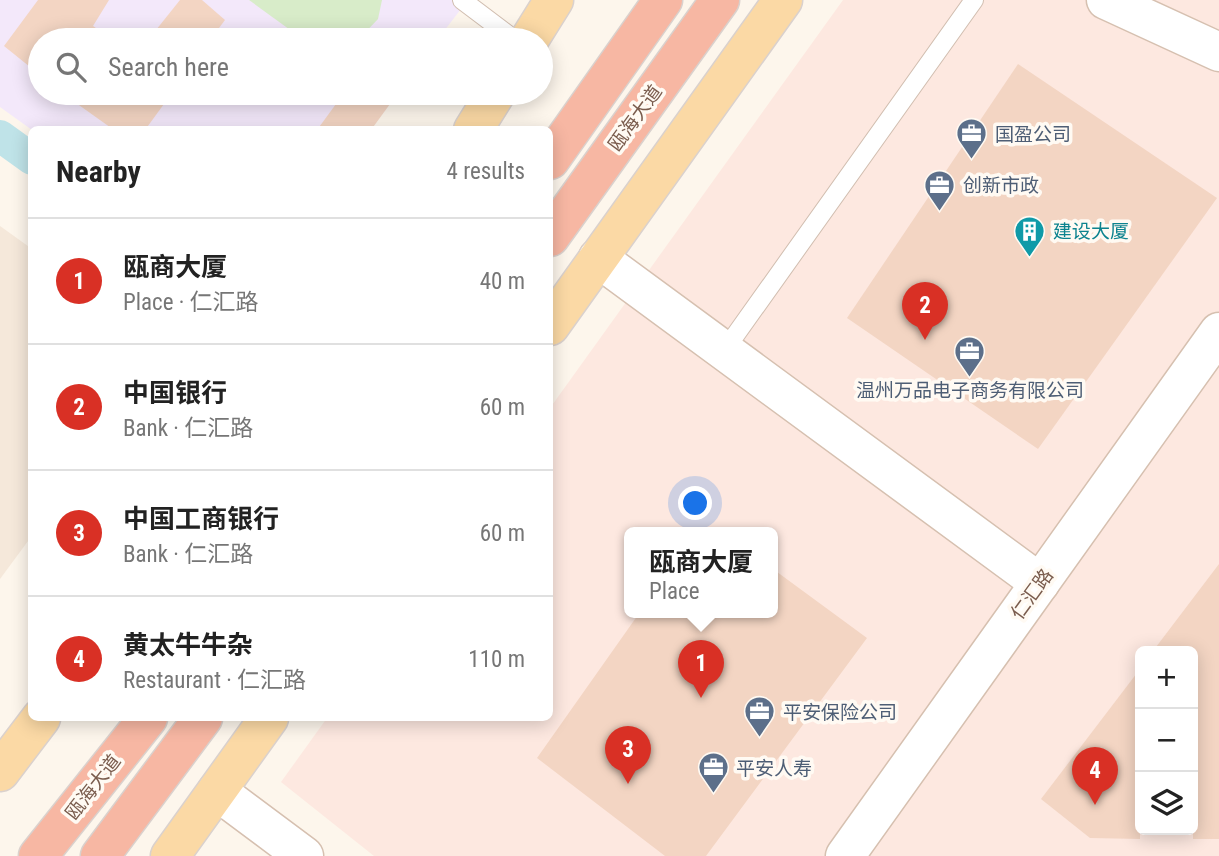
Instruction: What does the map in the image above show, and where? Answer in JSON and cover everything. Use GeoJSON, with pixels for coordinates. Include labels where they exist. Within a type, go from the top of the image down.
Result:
{"type":"FeatureCollection","features":[{"type":"Feature","properties":{"kind":"highway"},"geometry":{"type":"LineString","coordinates":[[553,156],[663,0]]}},
{"type":"Feature","properties":{"kind":"highway","name":"瓯海大道"},"geometry":{"type":"LineString","coordinates":[[553,233],[720,0]]}},
{"type":"Feature","properties":{"kind":"highway","name":"瓯海大道"},"geometry":{"type":"LineString","coordinates":[[38,856],[146,721]]}},
{"type":"Feature","properties":{"kind":"highway"},"geometry":{"type":"LineString","coordinates":[[100,856],[200,721]]}},
{"type":"Feature","properties":{"kind":"main road"},"geometry":{"type":"LineString","coordinates":[[536,28],[554,0]]}},
{"type":"Feature","properties":{"kind":"main road"},"geometry":{"type":"LineString","coordinates":[[553,322],[783,0]]}},
{"type":"Feature","properties":{"kind":"main road"},"geometry":{"type":"LineString","coordinates":[[475,126],[489,105]]}},
{"type":"Feature","properties":{"kind":"main road"},"geometry":{"type":"LineString","coordinates":[[0,772],[39,721]]}},
{"type":"Feature","properties":{"kind":"main road"},"geometry":{"type":"LineString","coordinates":[[170,856],[267,721]]}},
{"type":"Feature","properties":{"kind":"street"},"geometry":{"type":"LineString","coordinates":[[1106,0],[1219,52]]}},
{"type":"Feature","properties":{"kind":"street"},"geometry":{"type":"LineString","coordinates":[[598,258],[1040,583]]}},
{"type":"Feature","properties":{"kind":"street","name":"仁汇路"},"geometry":{"type":"LineString","coordinates":[[845,856],[1219,332]]}},
{"type":"Feature","properties":{"kind":"street"},"geometry":{"type":"LineString","coordinates":[[217,791],[304,856]]}},
{"type":"Feature","properties":{"kind":"lane"},"geometry":{"type":"LineString","coordinates":[[461,0],[499,28]]}},
{"type":"Feature","properties":{"kind":"lane"},"geometry":{"type":"LineString","coordinates":[[724,351],[974,0]]}},
{"type":"Feature","properties":{"kind":"shaded area"},"geometry":{"type":"Polygon","coordinates":[[[0,0],[468,0],[446,28],[28,28],[28,105],[389,105],[373,126],[28,127],[0,107],[0,0]]]}},
{"type":"Feature","properties":{"kind":"shaded area"},"geometry":{"type":"Polygon","coordinates":[[[843,0],[1219,0],[1219,856],[374,856],[281,782],[325,721],[553,721],[553,404],[843,0]]]}},
{"type":"Feature","properties":{"kind":"shaded area"},"geometry":{"type":"Polygon","coordinates":[[[0,226],[28,246],[28,541],[0,579],[0,226]]]}},
{"type":"Feature","properties":{"kind":"green space"},"geometry":{"type":"Polygon","coordinates":[[[249,0],[382,0],[378,19],[369,28],[288,28],[249,0]]]}},
{"type":"Feature","properties":{"kind":"building"},"geometry":{"type":"Polygon","coordinates":[[[38,0],[109,0],[93,26],[96,28],[28,28],[28,65],[4,46],[38,0]]]}},
{"type":"Feature","properties":{"kind":"building"},"geometry":{"type":"Polygon","coordinates":[[[180,0],[202,0],[225,20],[219,28],[158,28],[180,0]]]}},
{"type":"Feature","properties":{"kind":"building","name":"建设大厦"},"geometry":{"type":"Polygon","coordinates":[[[1018,64],[1217,198],[1038,449],[847,318],[1018,64]]]}},
{"type":"Feature","properties":{"kind":"building"},"geometry":{"type":"Polygon","coordinates":[[[79,105],[163,105],[148,126],[108,126],[79,105]]]}},
{"type":"Feature","properties":{"kind":"building"},"geometry":{"type":"Polygon","coordinates":[[[335,105],[389,105],[374,126],[320,126],[335,105]]]}},
{"type":"Feature","properties":{"kind":"building"},"geometry":{"type":"Polygon","coordinates":[[[1219,564],[1219,839],[1193,839],[1193,835],[1198,835],[1198,646],[1157,646],[1219,564]]]}},
{"type":"Feature","properties":{"kind":"building"},"geometry":{"type":"Polygon","coordinates":[[[778,573],[867,638],[706,856],[665,856],[537,758],[636,618],[778,618],[778,573]]]}},
{"type":"Feature","properties":{"kind":"building"},"geometry":{"type":"Polygon","coordinates":[[[1135,676],[1135,835],[1140,835],[1140,839],[1090,838],[1041,799],[1135,676]]]}},
{"type":"Feature","properties":{"kind":"waterway"},"geometry":{"type":"LineString","coordinates":[[0,136],[28,156]]}},
{"type":"Feature","properties":{"kind":"place","name":"国盈公司"},"geometry":{"type":"Point","coordinates":[972,161]}},
{"type":"Feature","properties":{"kind":"place","name":"创新市政"},"geometry":{"type":"Point","coordinates":[940,212]}},
{"type":"Feature","properties":{"kind":"place","name":"建设大厦"},"geometry":{"type":"Point","coordinates":[1030,258]}},
{"type":"Feature","properties":{"kind":"place","name":"中国银行"},"geometry":{"type":"Point","coordinates":[925,340]}},
{"type":"Feature","properties":{"kind":"place","name":"温州万品电子商务有限公司"},"geometry":{"type":"Point","coordinates":[970,378]}},
{"type":"Feature","properties":{"kind":"place","name":"瓯商大厦"},"geometry":{"type":"Point","coordinates":[701,698]}},
{"type":"Feature","properties":{"kind":"place","name":"平安保险公司"},"geometry":{"type":"Point","coordinates":[760,739]}},
{"type":"Feature","properties":{"kind":"place","name":"中国工商银行"},"geometry":{"type":"Point","coordinates":[628,784]}},
{"type":"Feature","properties":{"kind":"place","name":"平安人寿"},"geometry":{"type":"Point","coordinates":[713,795]}},
{"type":"Feature","properties":{"kind":"place","name":"黄太牛牛杂"},"geometry":{"type":"Point","coordinates":[1095,805]}}]}
